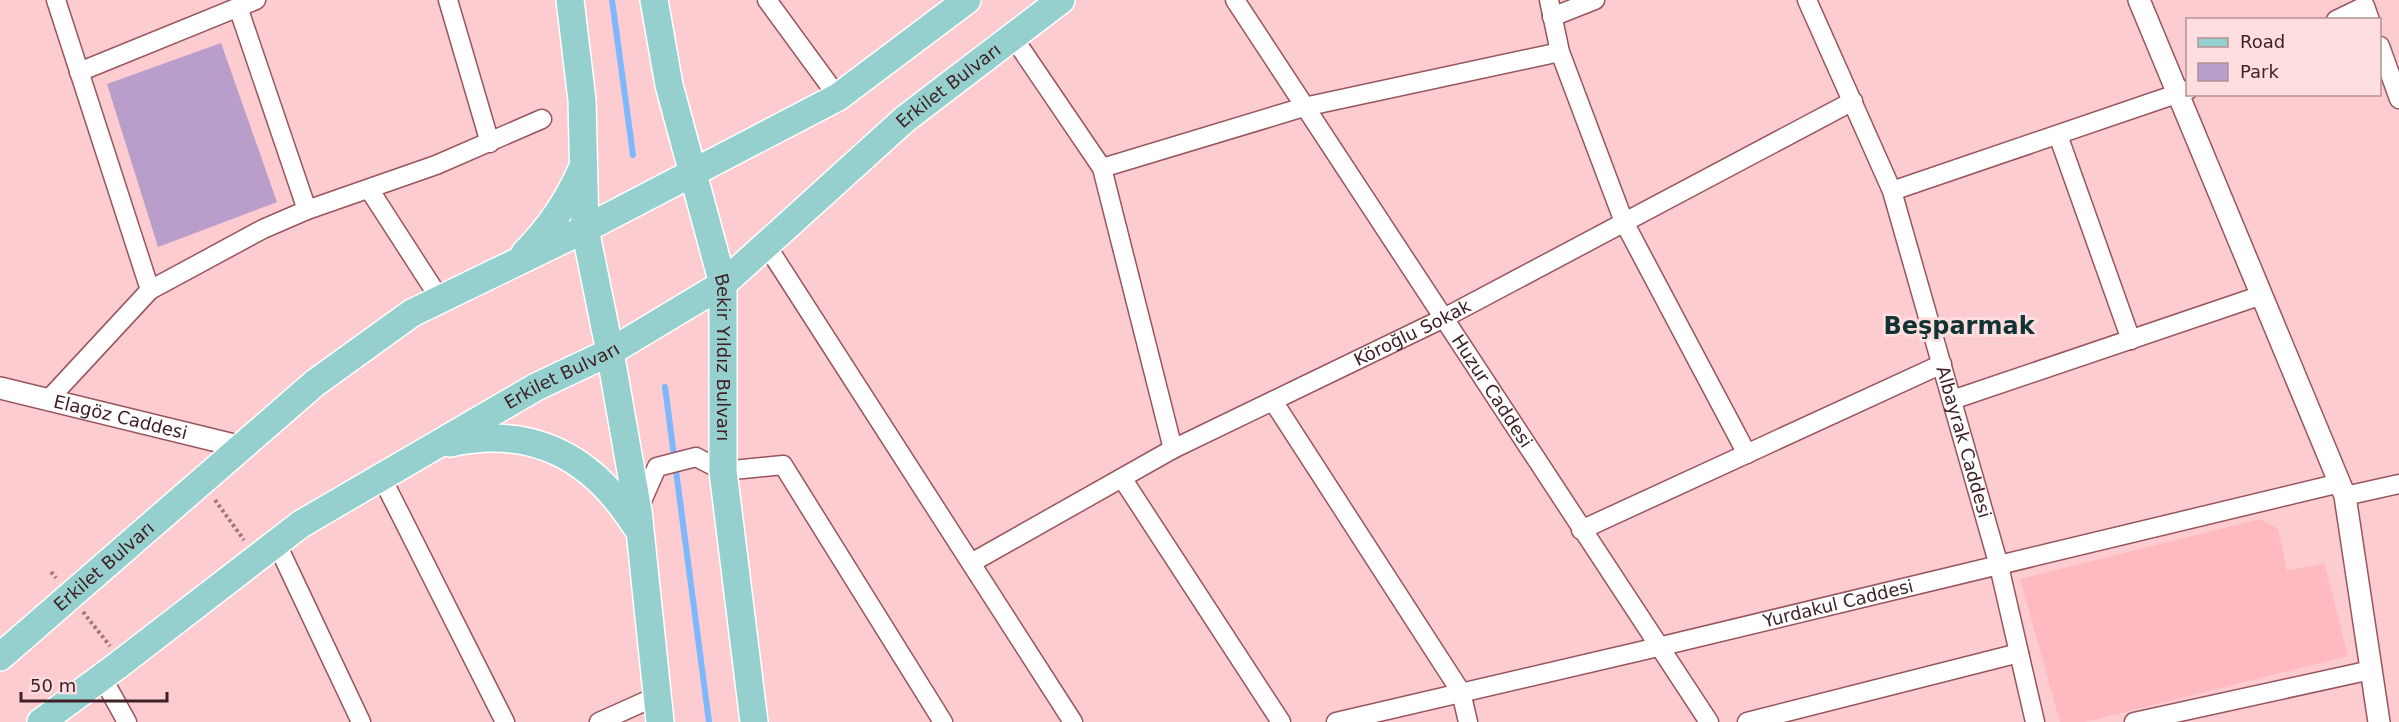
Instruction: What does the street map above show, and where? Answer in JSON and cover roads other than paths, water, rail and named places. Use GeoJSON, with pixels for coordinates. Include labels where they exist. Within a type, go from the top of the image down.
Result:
{"type":"FeatureCollection","features":[{"type":"Feature","properties":{"kind":"main road"},"geometry":{"type":"LineString","coordinates":[[570,0],[582,100],[585,229],[610,352],[638,521],[659,709]]}},
{"type":"Feature","properties":{"kind":"main road","name":"Bekir Yıldız Bulvarı"},"geometry":{"type":"LineString","coordinates":[[654,0],[669,85],[691,174],[723,284],[723,471],[754,722]]}},
{"type":"Feature","properties":{"kind":"main road","name":"Erkilet Bulvarı"},"geometry":{"type":"LineString","coordinates":[[0,657],[315,383],[412,313],[585,229],[838,98],[967,0]]}},
{"type":"Feature","properties":{"kind":"main road","name":"Erkilet Bulvarı"},"geometry":{"type":"LineString","coordinates":[[40,722],[301,524],[536,387],[610,352],[723,284],[905,119],[1061,0]]}},
{"type":"Feature","properties":{"kind":"main road"},"geometry":{"type":"LineString","coordinates":[[515,263],[553,221],[569,199],[584,165]]}},
{"type":"Feature","properties":{"kind":"main road"},"geometry":{"type":"LineString","coordinates":[[437,445],[480,438],[502,439],[556,451],[579,462],[602,481],[638,521]]}},
{"type":"Feature","properties":{"kind":"street"},"geometry":{"type":"LineString","coordinates":[[56,0],[150,290]]}},
{"type":"Feature","properties":{"kind":"street"},"geometry":{"type":"LineString","coordinates":[[79,72],[256,0]]}},
{"type":"Feature","properties":{"kind":"street"},"geometry":{"type":"LineString","coordinates":[[448,0],[490,143]]}},
{"type":"Feature","properties":{"kind":"street"},"geometry":{"type":"LineString","coordinates":[[767,0],[838,98]]}},
{"type":"Feature","properties":{"kind":"street","name":"Huzur Caddesi"},"geometry":{"type":"LineString","coordinates":[[1235,0],[1708,722]]}},
{"type":"Feature","properties":{"kind":"street"},"geometry":{"type":"LineString","coordinates":[[1595,0],[1551,8],[1560,52],[1624,222],[1747,454]]}},
{"type":"Feature","properties":{"kind":"street"},"geometry":{"type":"LineString","coordinates":[[2139,0],[2183,92],[2262,295],[2342,490],[2379,722]]}},
{"type":"Feature","properties":{"kind":"street","name":"Albayrak Caddesi"},"geometry":{"type":"LineString","coordinates":[[1812,1],[1892,191],[1999,566],[2035,722]]}},
{"type":"Feature","properties":{"kind":"street"},"geometry":{"type":"LineString","coordinates":[[238,7],[307,210]]}},
{"type":"Feature","properties":{"kind":"street"},"geometry":{"type":"LineString","coordinates":[[2341,18],[2368,8]]}},
{"type":"Feature","properties":{"kind":"street"},"geometry":{"type":"LineString","coordinates":[[1013,36],[1102,168],[1173,449]]}},
{"type":"Feature","properties":{"kind":"street"},"geometry":{"type":"LineString","coordinates":[[2381,51],[2399,99]]}},
{"type":"Feature","properties":{"kind":"street"},"geometry":{"type":"LineString","coordinates":[[1102,168],[1304,106],[1560,52]]}},
{"type":"Feature","properties":{"kind":"street"},"geometry":{"type":"LineString","coordinates":[[1892,191],[2183,92]]}},
{"type":"Feature","properties":{"kind":"street","name":"Köroğlu Sokak"},"geometry":{"type":"LineString","coordinates":[[971,563],[1173,449],[1442,319],[1853,101]]}},
{"type":"Feature","properties":{"kind":"street"},"geometry":{"type":"LineString","coordinates":[[48,400],[150,290],[225,248],[307,210],[490,143],[542,119]]}},
{"type":"Feature","properties":{"kind":"street"},"geometry":{"type":"LineString","coordinates":[[2058,135],[2131,340]]}},
{"type":"Feature","properties":{"kind":"street"},"geometry":{"type":"LineString","coordinates":[[369,189],[440,299]]}},
{"type":"Feature","properties":{"kind":"street"},"geometry":{"type":"LineString","coordinates":[[767,246],[1073,722]]}},
{"type":"Feature","properties":{"kind":"street"},"geometry":{"type":"LineString","coordinates":[[1952,400],[2262,295]]}},
{"type":"Feature","properties":{"kind":"street"},"geometry":{"type":"LineString","coordinates":[[1581,530],[1942,364]]}},
{"type":"Feature","properties":{"kind":"street","name":"Elagöz Caddesi"},"geometry":{"type":"LineString","coordinates":[[3,391],[242,447]]}},
{"type":"Feature","properties":{"kind":"street"},"geometry":{"type":"LineString","coordinates":[[1273,401],[1461,692],[1468,722]]}},
{"type":"Feature","properties":{"kind":"street"},"geometry":{"type":"LineString","coordinates":[[638,521],[657,467],[696,457],[723,471],[783,465],[943,722]]}},
{"type":"Feature","properties":{"kind":"street"},"geometry":{"type":"LineString","coordinates":[[382,478],[505,722]]}},
{"type":"Feature","properties":{"kind":"street"},"geometry":{"type":"LineString","coordinates":[[1122,478],[1281,722]]}},
{"type":"Feature","properties":{"kind":"street","name":"Yurdakul Caddesi"},"geometry":{"type":"LineString","coordinates":[[1336,722],[1999,566],[2342,490],[2399,484]]}},
{"type":"Feature","properties":{"kind":"street"},"geometry":{"type":"LineString","coordinates":[[266,550],[361,722]]}},
{"type":"Feature","properties":{"kind":"street"},"geometry":{"type":"LineString","coordinates":[[1747,722],[2019,653]]}},
{"type":"Feature","properties":{"kind":"street"},"geometry":{"type":"LineString","coordinates":[[112,669],[127,722]]}},
{"type":"Feature","properties":{"kind":"street"},"geometry":{"type":"LineString","coordinates":[[2134,722],[2371,670]]}},
{"type":"Feature","properties":{"kind":"street"},"geometry":{"type":"LineString","coordinates":[[599,722],[659,709]]}},
{"type":"Feature","properties":{"kind":"waterway"},"geometry":{"type":"LineString","coordinates":[[612,0],[633,155]]}},
{"type":"Feature","properties":{"kind":"waterway"},"geometry":{"type":"LineString","coordinates":[[665,387],[709,722]]}},
{"type":"Feature","properties":{"kind":"district","name":"Beşparmak"},"geometry":{"type":"Point","coordinates":[1959,326]}}]}
